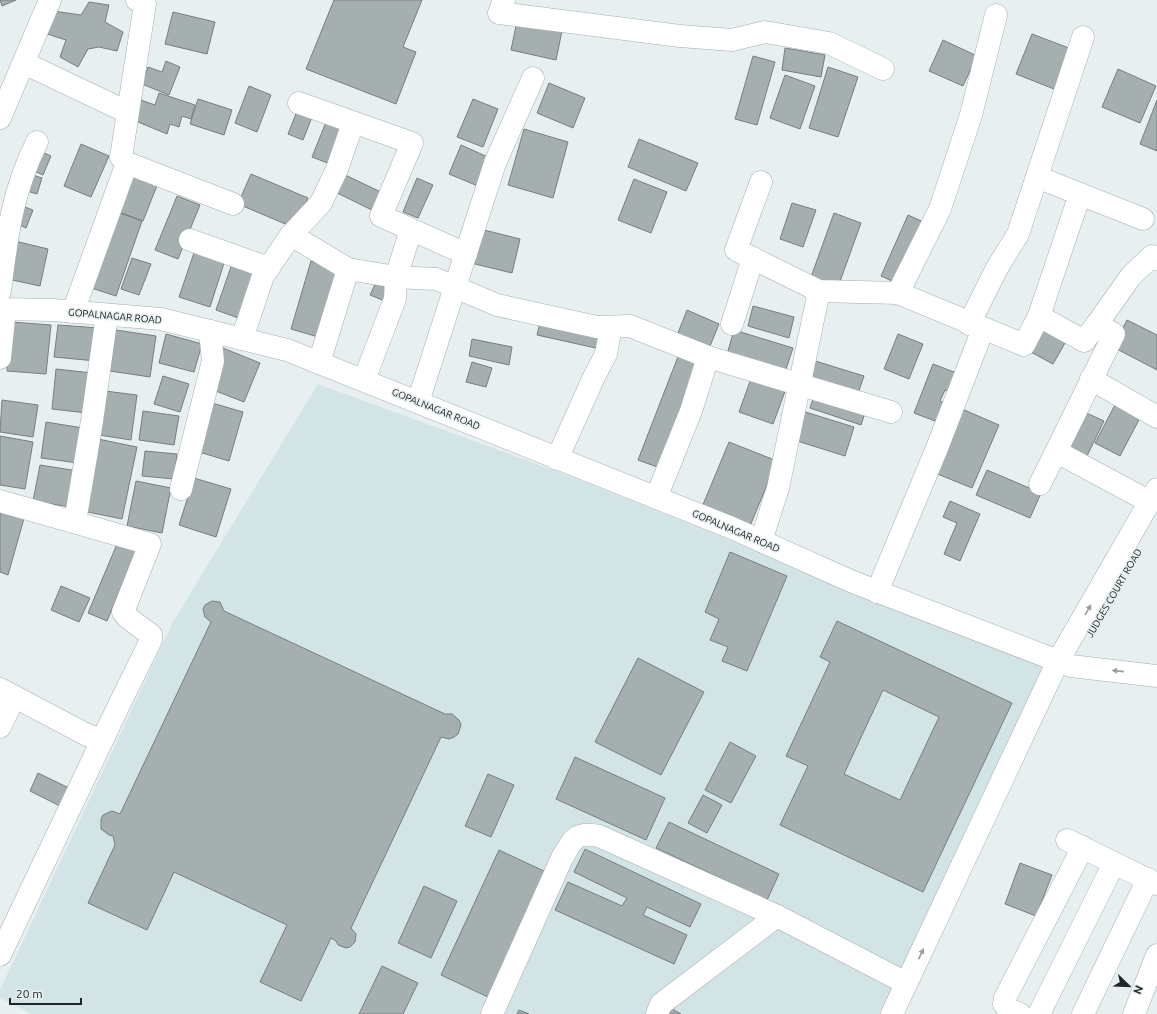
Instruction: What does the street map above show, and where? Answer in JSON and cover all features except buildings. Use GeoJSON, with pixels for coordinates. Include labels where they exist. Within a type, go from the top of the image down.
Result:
{"type":"FeatureCollection","features":[{"type":"Feature","properties":{"kind":"street"},"geometry":{"type":"LineString","coordinates":[[0,118],[50,0]]}},
{"type":"Feature","properties":{"kind":"street"},"geometry":{"type":"LineString","coordinates":[[137,0],[145,4],[121,157],[127,163],[233,204]]}},
{"type":"Feature","properties":{"kind":"street"},"geometry":{"type":"LineString","coordinates":[[504,0],[500,13],[680,36],[732,40],[765,32],[829,43],[883,69]]}},
{"type":"Feature","properties":{"kind":"street"},"geometry":{"type":"LineString","coordinates":[[898,293],[940,209],[971,115],[996,15]]}},
{"type":"Feature","properties":{"kind":"street"},"geometry":{"type":"LineString","coordinates":[[877,592],[937,448],[976,326],[997,268],[1018,234],[1083,37]]}},
{"type":"Feature","properties":{"kind":"street"},"geometry":{"type":"LineString","coordinates":[[24,63],[127,112]]}},
{"type":"Feature","properties":{"kind":"street"},"geometry":{"type":"LineString","coordinates":[[418,402],[495,163],[533,78]]}},
{"type":"Feature","properties":{"kind":"street"},"geometry":{"type":"LineString","coordinates":[[300,104],[412,143],[381,216],[466,254]]}},
{"type":"Feature","properties":{"kind":"street"},"geometry":{"type":"LineString","coordinates":[[242,339],[263,276],[291,236],[321,203],[337,169],[353,123]]}},
{"type":"Feature","properties":{"kind":"street"},"geometry":{"type":"LineString","coordinates":[[0,358],[6,207],[37,142]]}},
{"type":"Feature","properties":{"kind":"street"},"geometry":{"type":"LineString","coordinates":[[72,312],[127,163]]}},
{"type":"Feature","properties":{"kind":"street"},"geometry":{"type":"LineString","coordinates":[[1037,177],[1143,219]]}},
{"type":"Feature","properties":{"kind":"street"},"geometry":{"type":"LineString","coordinates":[[761,182],[736,250],[818,291],[898,293],[1024,345],[1039,316],[1080,194]]}},
{"type":"Feature","properties":{"kind":"street"},"geometry":{"type":"LineString","coordinates":[[364,380],[395,299],[396,277],[411,230]]}},
{"type":"Feature","properties":{"kind":"street"},"geometry":{"type":"LineString","coordinates":[[291,236],[348,268],[396,277],[436,279],[454,288],[497,305],[597,327],[630,326],[708,357],[799,383],[891,412]]}},
{"type":"Feature","properties":{"kind":"street"},"geometry":{"type":"LineString","coordinates":[[190,240],[269,268]]}},
{"type":"Feature","properties":{"kind":"street"},"geometry":{"type":"LineString","coordinates":[[1039,316],[1084,341],[1131,276],[1155,254]]}},
{"type":"Feature","properties":{"kind":"street"},"geometry":{"type":"LineString","coordinates":[[732,324],[753,258]]}},
{"type":"Feature","properties":{"kind":"street"},"geometry":{"type":"LineString","coordinates":[[319,363],[348,268]]}},
{"type":"Feature","properties":{"kind":"street"},"geometry":{"type":"LineString","coordinates":[[761,541],[778,488],[818,291]]}},
{"type":"Feature","properties":{"kind":"street","name":"GOPALNAGAR ROAD"},"geometry":{"type":"LineString","coordinates":[[2,303],[72,312],[161,319],[286,350],[656,498],[761,541],[877,592],[1065,664],[1157,676]]}},
{"type":"Feature","properties":{"kind":"street"},"geometry":{"type":"LineString","coordinates":[[75,522],[92,421],[106,314]]}},
{"type":"Feature","properties":{"kind":"street"},"geometry":{"type":"LineString","coordinates":[[1040,484],[1114,334],[1097,324]]}},
{"type":"Feature","properties":{"kind":"street"},"geometry":{"type":"LineString","coordinates":[[557,459],[606,354],[611,327]]}},
{"type":"Feature","properties":{"kind":"street"},"geometry":{"type":"LineString","coordinates":[[181,489],[213,361],[210,331]]}},
{"type":"Feature","properties":{"kind":"street"},"geometry":{"type":"LineString","coordinates":[[656,498],[691,411],[708,357]]}},
{"type":"Feature","properties":{"kind":"street"},"geometry":{"type":"LineString","coordinates":[[1091,379],[1157,417]]}},
{"type":"Feature","properties":{"kind":"street"},"geometry":{"type":"LineString","coordinates":[[892,1014],[1065,664],[1155,504],[1057,452]]}},
{"type":"Feature","properties":{"kind":"street"},"geometry":{"type":"LineString","coordinates":[[0,500],[150,544],[123,612],[127,617],[150,635],[151,640],[0,955]]}},
{"type":"Feature","properties":{"kind":"street"},"geometry":{"type":"LineString","coordinates":[[908,1014],[1065,664]]}},
{"type":"Feature","properties":{"kind":"street"},"geometry":{"type":"LineString","coordinates":[[0,727],[7,693],[87,735],[102,740]]}},
{"type":"Feature","properties":{"kind":"street"},"geometry":{"type":"LineString","coordinates":[[492,1014],[562,858],[575,838],[586,834],[599,836],[777,916],[906,983]]}},
{"type":"Feature","properties":{"kind":"street"},"geometry":{"type":"LineString","coordinates":[[1020,1014],[1008,1009],[1004,1004],[1005,998],[1075,844],[1152,881],[1083,1014]]}},
{"type":"Feature","properties":{"kind":"street"},"geometry":{"type":"LineString","coordinates":[[1039,1014],[1114,863]]}},
{"type":"Feature","properties":{"kind":"street"},"geometry":{"type":"LineString","coordinates":[[657,1014],[661,1004],[777,916]]}},
{"type":"Feature","properties":{"kind":"street"},"geometry":{"type":"LineString","coordinates":[[1134,1014],[1157,955]]}},
{"type":"Feature","properties":{"kind":"shaded area"},"geometry":{"type":"Polygon","coordinates":[[[318,384],[572,477],[1045,667],[887,1014],[32,1014],[0,998],[0,990],[173,622],[318,384]]]}}]}
